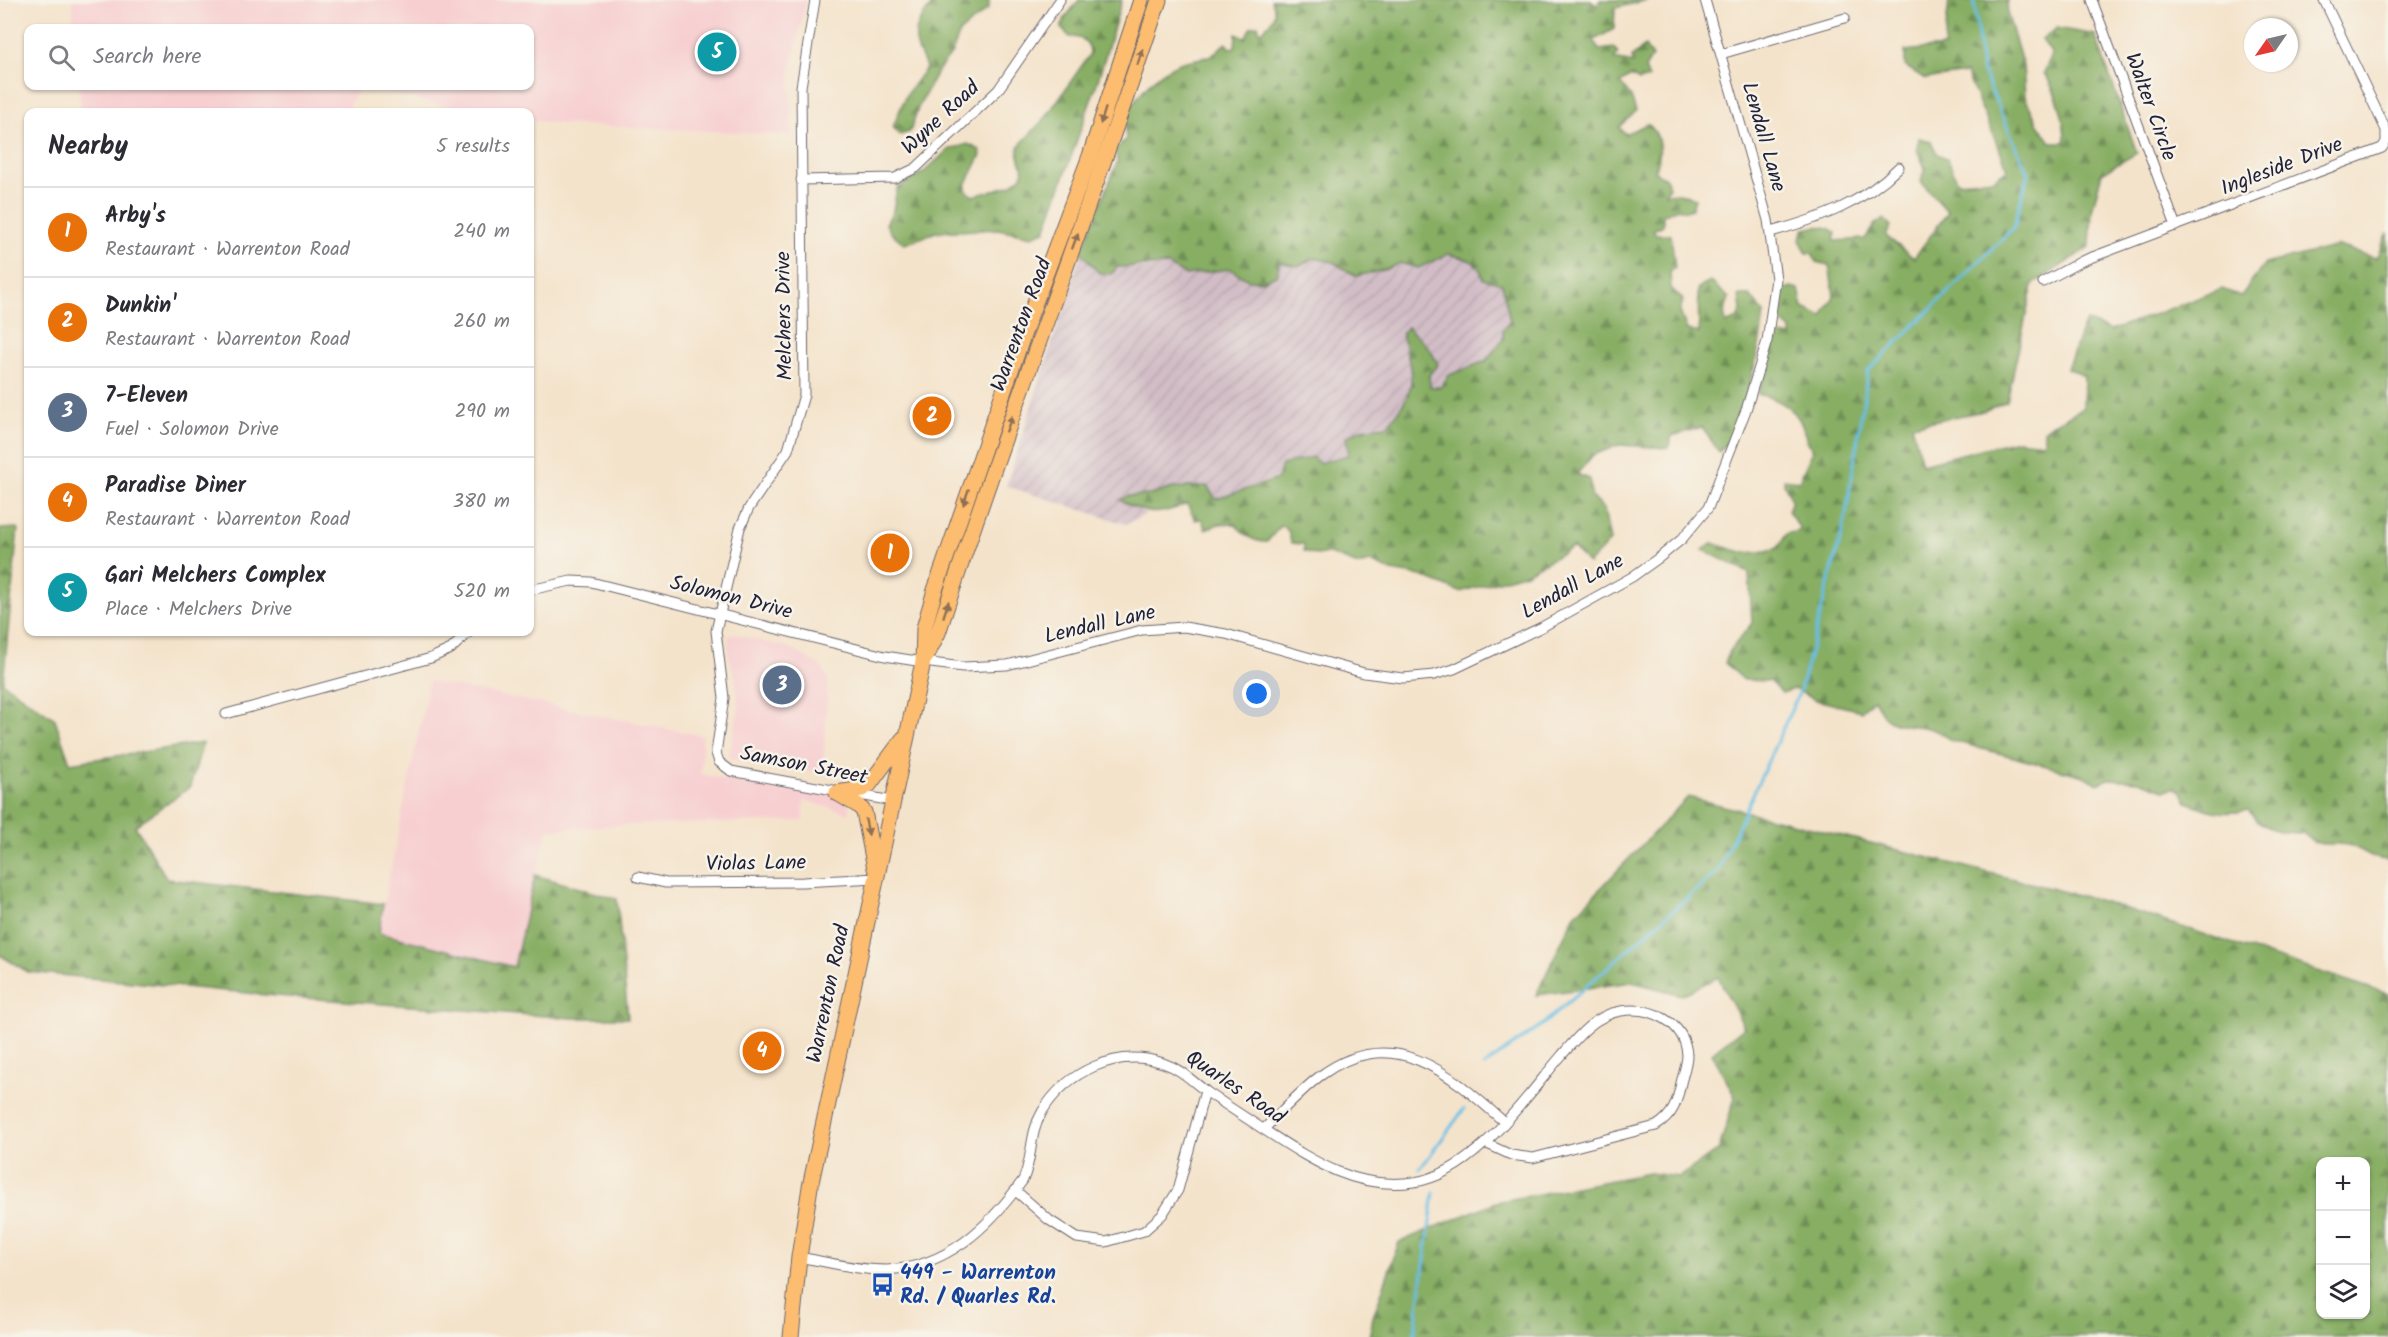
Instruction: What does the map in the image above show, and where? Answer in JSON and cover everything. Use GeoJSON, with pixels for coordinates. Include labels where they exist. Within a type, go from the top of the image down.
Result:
{"type":"FeatureCollection","features":[{"type":"Feature","properties":{"kind":"main road","name":"Warrenton Road"},"geometry":{"type":"LineString","coordinates":[[791,1337],[799,1257],[819,1143],[923,662],[924,628],[938,580],[1028,321],[1090,156],[1141,0]]}},
{"type":"Feature","properties":{"kind":"main road","name":"Warrenton Road"},"geometry":{"type":"LineString","coordinates":[[923,662],[938,633],[991,475],[1130,89],[1159,0]]}},
{"type":"Feature","properties":{"kind":"main road"},"geometry":{"type":"LineString","coordinates":[[837,792],[862,789],[868,785],[907,735]]}},
{"type":"Feature","properties":{"kind":"main road"},"geometry":{"type":"LineString","coordinates":[[837,792],[857,804],[864,812],[876,876]]}},
{"type":"Feature","properties":{"kind":"street","name":"Melchers Drive"},"geometry":{"type":"LineString","coordinates":[[720,614],[740,528],[749,508],[788,450],[804,395],[801,87],[815,0]]}},
{"type":"Feature","properties":{"kind":"street","name":"Wyne Road"},"geometry":{"type":"LineString","coordinates":[[801,180],[895,178],[916,168],[998,90],[1015,69],[1060,0]]}},
{"type":"Feature","properties":{"kind":"street","name":"Lendall Lane"},"geometry":{"type":"LineString","coordinates":[[923,662],[963,667],[1007,665],[1142,630],[1184,627],[1226,634],[1364,673],[1385,677],[1419,677],[1454,669],[1542,627],[1626,580],[1682,539],[1708,508],[1738,432],[1767,341],[1775,289],[1771,232],[1705,0]]}},
{"type":"Feature","properties":{"kind":"street","name":"Walter Circle"},"geometry":{"type":"LineString","coordinates":[[2092,0],[2176,226]]}},
{"type":"Feature","properties":{"kind":"street","name":"Ingleside Drive"},"geometry":{"type":"LineString","coordinates":[[2043,282],[2082,261],[2378,151],[2386,142],[2386,130],[2324,0]]}},
{"type":"Feature","properties":{"kind":"street"},"geometry":{"type":"LineString","coordinates":[[1721,54],[1845,18]]}},
{"type":"Feature","properties":{"kind":"street"},"geometry":{"type":"LineString","coordinates":[[1771,232],[1842,209],[1868,194],[1899,166]]}},
{"type":"Feature","properties":{"kind":"street","name":"Solomon Drive"},"geometry":{"type":"LineString","coordinates":[[534,589],[572,581],[591,582],[885,656],[923,662]]}},
{"type":"Feature","properties":{"kind":"street","name":"Samson Street"},"geometry":{"type":"LineString","coordinates":[[720,614],[716,631],[716,648],[724,698],[716,746],[719,762],[731,771],[892,801]]}},
{"type":"Feature","properties":{"kind":"street"},"geometry":{"type":"LineString","coordinates":[[226,714],[431,658],[450,649],[465,636]]}},
{"type":"Feature","properties":{"kind":"street","name":"Violas Lane"},"geometry":{"type":"LineString","coordinates":[[638,877],[666,883],[803,882],[876,876]]}},
{"type":"Feature","properties":{"kind":"street","name":"Quarles Road"},"geometry":{"type":"LineString","coordinates":[[799,1257],[885,1270],[924,1264],[953,1251],[970,1239],[1016,1191],[1028,1169],[1032,1138],[1041,1113],[1063,1086],[1088,1069],[1120,1058],[1149,1059],[1179,1070],[1206,1091],[1319,1165],[1353,1178],[1387,1184],[1414,1182],[1443,1173],[1485,1143],[1588,1027],[1608,1014],[1621,1011],[1651,1012],[1676,1027],[1682,1037],[1687,1057],[1679,1093],[1671,1114],[1656,1126],[1533,1158],[1520,1157],[1485,1143]]}},
{"type":"Feature","properties":{"kind":"street"},"geometry":{"type":"LineString","coordinates":[[1264,1129],[1320,1076],[1351,1059],[1382,1053],[1398,1053],[1428,1062],[1463,1086],[1504,1122]]}},
{"type":"Feature","properties":{"kind":"street"},"geometry":{"type":"LineString","coordinates":[[1016,1191],[1049,1220],[1077,1238],[1106,1242],[1144,1230],[1162,1215],[1178,1190],[1206,1091]]}},
{"type":"Feature","properties":{"kind":"shaded area"},"geometry":{"type":"Polygon","coordinates":[[[72,0],[806,0],[790,74],[792,135],[561,124],[534,121],[534,108],[455,108],[389,93],[358,91],[349,108],[81,108],[79,90],[534,90],[534,24],[74,24],[72,0]]]}},
{"type":"Feature","properties":{"kind":"shaded area"},"geometry":{"type":"Polygon","coordinates":[[[1081,252],[1095,265],[1142,268],[1168,265],[1185,275],[1230,269],[1248,280],[1279,262],[1298,266],[1314,258],[1333,262],[1356,276],[1384,270],[1400,263],[1418,268],[1449,254],[1475,262],[1481,266],[1484,279],[1502,284],[1510,321],[1503,330],[1503,339],[1486,361],[1449,375],[1441,387],[1430,388],[1428,375],[1402,334],[1413,379],[1402,407],[1387,426],[1361,429],[1350,455],[1319,463],[1215,499],[1173,488],[1150,496],[1128,496],[1121,501],[1146,514],[1126,524],[1006,486],[1081,252]]]}},
{"type":"Feature","properties":{"kind":"shaded area"},"geometry":{"type":"Polygon","coordinates":[[[733,634],[790,648],[821,666],[828,678],[823,771],[781,770],[731,758],[729,754],[739,706],[735,677],[728,654],[728,637],[733,634]]]}},
{"type":"Feature","properties":{"kind":"shaded area"},"geometry":{"type":"Polygon","coordinates":[[[429,681],[703,736],[701,774],[785,792],[846,784],[850,814],[804,800],[803,821],[619,825],[547,830],[515,967],[378,933],[429,681]]]}},
{"type":"Feature","properties":{"kind":"green space"},"geometry":{"type":"Polygon","coordinates":[[[936,0],[989,0],[989,8],[960,32],[952,53],[937,72],[918,108],[910,132],[900,135],[893,127],[906,95],[926,68],[917,46],[917,27],[936,0]]]}},
{"type":"Feature","properties":{"kind":"green space"},"geometry":{"type":"Polygon","coordinates":[[[1079,0],[1122,0],[1098,80],[1045,231],[1032,236],[998,229],[936,232],[905,244],[891,233],[886,224],[893,211],[897,188],[924,172],[948,150],[968,144],[980,150],[981,155],[966,185],[966,190],[973,196],[1011,185],[1022,176],[1019,146],[1046,117],[1090,54],[1089,46],[1084,41],[1070,37],[1061,28],[1065,18],[1079,0]]]}},
{"type":"Feature","properties":{"kind":"green space"},"geometry":{"type":"Polygon","coordinates":[[[1271,0],[1591,0],[1597,6],[1600,0],[1648,0],[1615,8],[1614,29],[1594,40],[1599,50],[1614,48],[1618,53],[1614,59],[1633,63],[1632,57],[1645,46],[1652,57],[1645,68],[1649,78],[1639,81],[1631,76],[1620,83],[1631,97],[1636,111],[1619,127],[1625,134],[1647,124],[1652,128],[1656,133],[1659,146],[1659,159],[1655,172],[1667,179],[1669,188],[1665,194],[1680,193],[1695,199],[1692,209],[1686,211],[1678,208],[1663,215],[1663,225],[1653,230],[1656,234],[1671,235],[1675,268],[1670,271],[1671,288],[1683,300],[1680,312],[1687,330],[1699,333],[1698,288],[1711,282],[1729,298],[1724,313],[1726,324],[1737,319],[1741,310],[1739,295],[1750,295],[1764,313],[1755,365],[1743,407],[1727,442],[1719,452],[1702,427],[1672,436],[1668,448],[1619,445],[1593,455],[1577,474],[1590,479],[1591,496],[1604,509],[1610,541],[1588,564],[1573,547],[1526,573],[1460,592],[1421,576],[1391,571],[1370,562],[1358,565],[1327,553],[1317,555],[1304,551],[1304,544],[1291,543],[1289,532],[1281,525],[1267,542],[1262,542],[1249,537],[1235,524],[1219,524],[1205,529],[1202,519],[1195,520],[1187,504],[1168,511],[1153,512],[1138,509],[1120,500],[1128,496],[1150,495],[1173,488],[1207,486],[1216,499],[1278,479],[1282,465],[1312,457],[1319,463],[1349,455],[1346,437],[1361,429],[1387,426],[1405,401],[1411,382],[1402,334],[1407,327],[1429,348],[1438,364],[1429,375],[1430,387],[1441,387],[1449,375],[1486,361],[1503,339],[1503,330],[1510,321],[1502,284],[1483,279],[1475,264],[1449,254],[1418,268],[1400,263],[1384,270],[1356,276],[1333,262],[1314,258],[1298,266],[1279,262],[1278,274],[1263,281],[1248,280],[1230,269],[1185,275],[1168,265],[1117,267],[1112,274],[1099,273],[1081,252],[1117,163],[1116,149],[1126,139],[1128,117],[1138,97],[1154,79],[1173,66],[1211,55],[1227,43],[1230,48],[1235,47],[1236,34],[1245,38],[1251,27],[1258,25],[1260,32],[1273,18],[1274,10],[1271,0]]]}},
{"type":"Feature","properties":{"kind":"green space"},"geometry":{"type":"Polygon","coordinates":[[[1949,0],[2007,0],[2008,16],[2023,66],[2025,97],[2038,124],[2051,142],[2065,142],[2065,133],[2059,106],[2044,73],[2052,54],[2042,40],[2057,28],[2095,35],[2137,153],[2102,173],[2092,210],[2090,247],[2033,284],[2007,401],[1984,411],[1912,425],[1922,464],[2017,440],[2044,443],[2044,429],[2083,408],[2084,376],[2067,368],[2086,321],[2110,331],[2222,289],[2241,296],[2265,264],[2338,246],[2376,258],[2388,233],[2388,860],[2376,858],[2347,845],[2319,843],[2303,833],[2272,829],[2259,822],[2248,810],[2217,812],[2203,808],[2187,802],[2182,793],[2174,788],[2164,790],[2139,781],[2108,779],[2097,784],[2084,776],[1950,740],[1924,727],[1898,724],[1890,721],[1883,714],[1874,699],[1861,711],[1816,700],[1794,689],[1782,693],[1770,681],[1744,680],[1725,663],[1730,651],[1752,623],[1749,573],[1703,550],[1713,543],[1745,552],[1760,552],[1778,548],[1786,534],[1801,530],[1788,511],[1792,500],[1784,479],[1799,481],[1813,450],[1799,419],[1791,409],[1770,397],[1758,394],[1775,335],[1791,336],[1791,330],[1777,318],[1785,289],[1791,287],[1799,289],[1803,308],[1822,317],[1834,296],[1829,265],[1816,262],[1812,253],[1807,253],[1800,240],[1804,229],[1828,228],[1836,233],[1834,241],[1865,239],[1875,224],[1884,219],[1891,226],[1886,236],[1914,258],[1948,212],[1921,182],[1925,168],[1917,150],[1919,138],[1931,141],[1937,154],[1947,158],[1958,182],[1994,179],[2008,169],[1966,73],[1925,79],[1905,66],[1905,51],[1944,47],[1949,0]]]}},
{"type":"Feature","properties":{"kind":"green space"},"geometry":{"type":"Polygon","coordinates":[[[18,528],[3,683],[55,719],[70,763],[203,743],[190,787],[135,826],[167,879],[383,904],[379,933],[514,967],[535,875],[617,899],[628,1018],[572,1018],[277,996],[28,972],[0,955],[0,529],[18,528]]]}},
{"type":"Feature","properties":{"kind":"green space"},"geometry":{"type":"Polygon","coordinates":[[[1688,797],[2105,902],[2388,994],[2388,1337],[1369,1337],[1373,1317],[1399,1242],[1496,1202],[1649,1173],[1679,1177],[1719,1149],[1735,1097],[1712,1053],[1744,1027],[1718,977],[1682,995],[1632,982],[1536,995],[1574,916],[1688,797]]]}},
{"type":"Feature","properties":{"kind":"waterway"},"geometry":{"type":"LineString","coordinates":[[1484,1066],[1543,1024],[1718,871],[1800,691],[1845,521],[1868,371],[2014,227],[2028,173],[1982,70],[1974,0]]}},
{"type":"Feature","properties":{"kind":"waterway"},"geometry":{"type":"LineString","coordinates":[[1420,1169],[1464,1109]]}},
{"type":"Feature","properties":{"kind":"waterway"},"geometry":{"type":"LineString","coordinates":[[1414,1337],[1434,1193]]}},
{"type":"Feature","properties":{"kind":"place","name":"Gari Melchers Complex"},"geometry":{"type":"Point","coordinates":[717,52]}},
{"type":"Feature","properties":{"kind":"place","name":"Dunkin'"},"geometry":{"type":"Point","coordinates":[932,416]}},
{"type":"Feature","properties":{"kind":"place","name":"Arby's"},"geometry":{"type":"Point","coordinates":[890,553]}},
{"type":"Feature","properties":{"kind":"place","name":"7-Eleven"},"geometry":{"type":"Point","coordinates":[782,685]}},
{"type":"Feature","properties":{"kind":"place","name":"Paradise Diner"},"geometry":{"type":"Point","coordinates":[762,1051]}},
{"type":"Feature","properties":{"kind":"place","name":"449 - Warrenton Rd. / Quarles Rd."},"geometry":{"type":"Point","coordinates":[882,1285]}}]}
